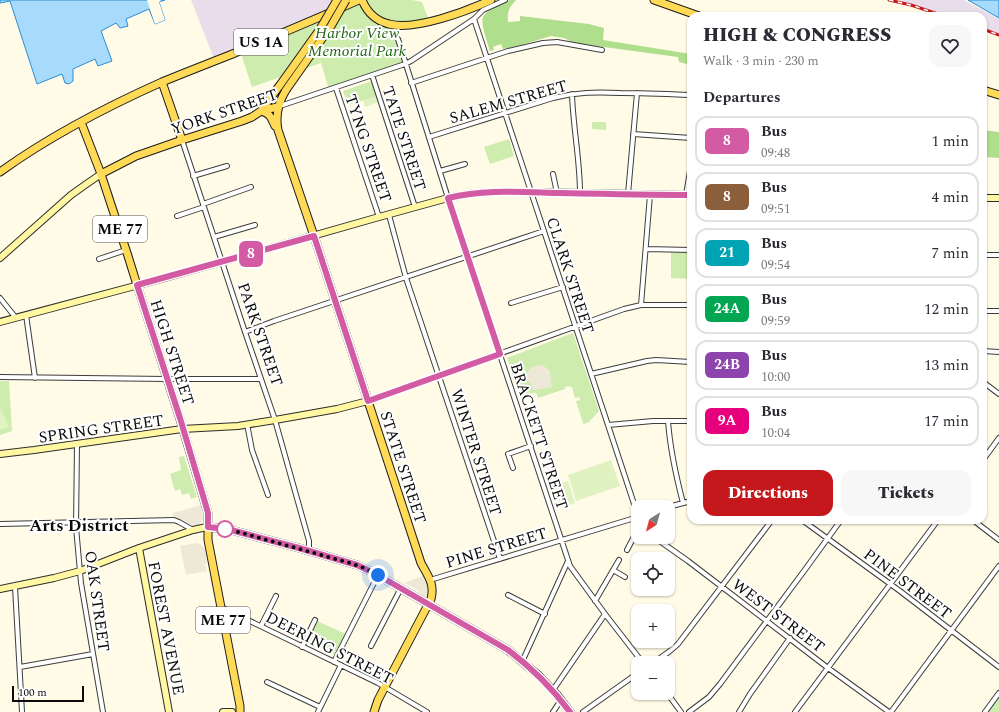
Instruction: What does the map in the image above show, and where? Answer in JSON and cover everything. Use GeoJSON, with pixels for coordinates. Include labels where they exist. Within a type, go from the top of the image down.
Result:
{"type":"FeatureCollection","features":[{"type":"Feature","properties":{"kind":"main road"},"geometry":{"type":"LineString","coordinates":[[277,107],[283,88],[337,0]]}},
{"type":"Feature","properties":{"kind":"main road"},"geometry":{"type":"LineString","coordinates":[[278,130],[269,115],[261,110],[283,88],[331,26],[346,0]]}},
{"type":"Feature","properties":{"kind":"main road","name":"US 1A"},"geometry":{"type":"LineString","coordinates":[[0,172],[44,142],[114,105],[162,82],[288,31],[358,0]]}},
{"type":"Feature","properties":{"kind":"main road"},"geometry":{"type":"LineString","coordinates":[[362,0],[369,12],[376,18],[388,24],[402,25],[430,21],[464,11],[491,0]]}},
{"type":"Feature","properties":{"kind":"main road"},"geometry":{"type":"LineString","coordinates":[[654,0],[688,12]]}},
{"type":"Feature","properties":{"kind":"main road","name":"PARK STREET"},"geometry":{"type":"LineString","coordinates":[[162,82],[182,140]]}},
{"type":"Feature","properties":{"kind":"main road"},"geometry":{"type":"LineString","coordinates":[[987,91],[999,95]]}},
{"type":"Feature","properties":{"kind":"main road","name":"YORK STREET"},"geometry":{"type":"LineString","coordinates":[[101,174],[136,156],[242,121],[252,117],[261,110],[277,107]]}},
{"type":"Feature","properties":{"kind":"main road","name":"STATE STREET"},"geometry":{"type":"LineString","coordinates":[[277,107],[278,130],[336,301],[421,563],[433,589],[431,599],[378,700],[374,712]]}},
{"type":"Feature","properties":{"kind":"main road","name":"HIGH STREET"},"geometry":{"type":"LineString","coordinates":[[80,122],[101,174],[127,250],[180,418],[208,513],[208,540],[240,712]]}},
{"type":"Feature","properties":{"kind":"main road"},"geometry":{"type":"LineString","coordinates":[[208,527],[231,530],[357,565],[378,575],[508,650],[538,675],[553,690],[570,712]]}},
{"type":"Feature","properties":{"kind":"street","name":"YORK STREET"},"geometry":{"type":"LineString","coordinates":[[277,107],[405,64],[474,19],[483,10],[504,0]]}},
{"type":"Feature","properties":{"kind":"street","name":"CLARK STREET"},"geometry":{"type":"LineString","coordinates":[[474,19],[633,500]]}},
{"type":"Feature","properties":{"kind":"street","name":"BRACKETT STREET"},"geometry":{"type":"LineString","coordinates":[[398,38],[448,198],[570,566],[595,602],[638,656]]}},
{"type":"Feature","properties":{"kind":"street"},"geometry":{"type":"LineString","coordinates":[[412,82],[487,58],[543,43],[557,42],[602,50]]}},
{"type":"Feature","properties":{"kind":"street","name":"TATE STREET"},"geometry":{"type":"LineString","coordinates":[[372,75],[415,207]]}},
{"type":"Feature","properties":{"kind":"street","name":"TYNG STREET"},"geometry":{"type":"LineString","coordinates":[[336,88],[379,217]]}},
{"type":"Feature","properties":{"kind":"street","name":"SALEM STREET"},"geometry":{"type":"LineString","coordinates":[[429,137],[553,98],[572,94],[587,92],[687,95]]}},
{"type":"Feature","properties":{"kind":"street"},"geometry":{"type":"LineString","coordinates":[[628,194],[637,93]]}},
{"type":"Feature","properties":{"kind":"street"},"geometry":{"type":"LineString","coordinates":[[572,94],[574,126],[580,170],[580,193]]}},
{"type":"Feature","properties":{"kind":"street"},"geometry":{"type":"LineString","coordinates":[[633,134],[687,138]]}},
{"type":"Feature","properties":{"kind":"street","name":"PARK STREET"},"geometry":{"type":"LineString","coordinates":[[182,140],[275,420],[310,541],[309,552]]}},
{"type":"Feature","properties":{"kind":"street"},"geometry":{"type":"LineString","coordinates":[[440,171],[464,164]]}},
{"type":"Feature","properties":{"kind":"street"},"geometry":{"type":"LineString","coordinates":[[193,176],[228,166]]}},
{"type":"Feature","properties":{"kind":"street","name":"YORK STREET"},"geometry":{"type":"LineString","coordinates":[[0,258],[70,195],[101,174]]}},
{"type":"Feature","properties":{"kind":"street"},"geometry":{"type":"LineString","coordinates":[[553,174],[557,193]]}},
{"type":"Feature","properties":{"kind":"street"},"geometry":{"type":"LineString","coordinates":[[177,216],[251,187]]}},
{"type":"Feature","properties":{"kind":"street"},"geometry":{"type":"LineString","coordinates":[[0,322],[222,262],[415,207],[468,194],[481,192],[531,192],[687,195]]}},
{"type":"Feature","properties":{"kind":"street"},"geometry":{"type":"LineString","coordinates":[[641,305],[650,195]]}},
{"type":"Feature","properties":{"kind":"street"},"geometry":{"type":"LineString","coordinates":[[987,198],[999,198]]}},
{"type":"Feature","properties":{"kind":"street","name":"WINTER STREET"},"geometry":{"type":"LineString","coordinates":[[389,215],[406,278],[500,559]]}},
{"type":"Feature","properties":{"kind":"street"},"geometry":{"type":"LineString","coordinates":[[214,237],[254,225]]}},
{"type":"Feature","properties":{"kind":"street"},"geometry":{"type":"LineString","coordinates":[[245,332],[544,231]]}},
{"type":"Feature","properties":{"kind":"street"},"geometry":{"type":"LineString","coordinates":[[646,249],[687,250]]}},
{"type":"Feature","properties":{"kind":"street"},"geometry":{"type":"LineString","coordinates":[[99,258],[127,250]]}},
{"type":"Feature","properties":{"kind":"street"},"geometry":{"type":"LineString","coordinates":[[987,255],[999,255]]}},
{"type":"Feature","properties":{"kind":"street"},"geometry":{"type":"LineString","coordinates":[[511,303],[563,287]]}},
{"type":"Feature","properties":{"kind":"street"},"geometry":{"type":"LineString","coordinates":[[0,298],[16,318]]}},
{"type":"Feature","properties":{"kind":"street","name":"SPRING STREET"},"geometry":{"type":"LineString","coordinates":[[0,454],[182,429],[247,424],[337,409],[368,401],[439,376],[536,340],[576,327],[618,310],[641,305],[687,306]]}},
{"type":"Feature","properties":{"kind":"street"},"geometry":{"type":"LineString","coordinates":[[987,311],[999,311]]}},
{"type":"Feature","properties":{"kind":"street"},"geometry":{"type":"LineString","coordinates":[[26,315],[35,378]]}},
{"type":"Feature","properties":{"kind":"street"},"geometry":{"type":"LineString","coordinates":[[987,352],[999,352]]}},
{"type":"Feature","properties":{"kind":"street"},"geometry":{"type":"LineString","coordinates":[[591,374],[647,361],[687,362]]}},
{"type":"Feature","properties":{"kind":"street"},"geometry":{"type":"LineString","coordinates":[[0,377],[261,379]]}},
{"type":"Feature","properties":{"kind":"street"},"geometry":{"type":"LineString","coordinates":[[987,385],[999,394]]}},
{"type":"Feature","properties":{"kind":"street"},"geometry":{"type":"LineString","coordinates":[[668,421],[672,450],[683,503]]}},
{"type":"Feature","properties":{"kind":"street"},"geometry":{"type":"LineString","coordinates":[[608,425],[687,421]]}},
{"type":"Feature","properties":{"kind":"street"},"geometry":{"type":"LineString","coordinates":[[247,424],[252,450],[268,495]]}},
{"type":"Feature","properties":{"kind":"street"},"geometry":{"type":"LineString","coordinates":[[987,454],[999,438]]}},
{"type":"Feature","properties":{"kind":"street","name":"OAK STREET"},"geometry":{"type":"LineString","coordinates":[[77,444],[76,522],[81,583],[103,712]]}},
{"type":"Feature","properties":{"kind":"street"},"geometry":{"type":"LineString","coordinates":[[513,468],[508,454],[531,446]]}},
{"type":"Feature","properties":{"kind":"street"},"geometry":{"type":"LineString","coordinates":[[675,505],[687,502]]}},
{"type":"Feature","properties":{"kind":"street","name":"PINE STREET"},"geometry":{"type":"LineString","coordinates":[[430,580],[631,518]]}},
{"type":"Feature","properties":{"kind":"street"},"geometry":{"type":"LineString","coordinates":[[0,524],[174,520],[193,530]]}},
{"type":"Feature","properties":{"kind":"street"},"geometry":{"type":"LineString","coordinates":[[663,656],[678,644],[769,524]]}},
{"type":"Feature","properties":{"kind":"street","name":"PINE STREET"},"geometry":{"type":"LineString","coordinates":[[808,524],[952,630],[999,667]]}},
{"type":"Feature","properties":{"kind":"street"},"geometry":{"type":"LineString","coordinates":[[689,712],[709,697],[838,524]]}},
{"type":"Feature","properties":{"kind":"street"},"geometry":{"type":"LineString","coordinates":[[795,712],[935,524]]}},
{"type":"Feature","properties":{"kind":"street"},"geometry":{"type":"LineString","coordinates":[[978,524],[999,540]]}},
{"type":"Feature","properties":{"kind":"street"},"geometry":{"type":"LineString","coordinates":[[0,589],[80,571],[139,548],[193,530],[208,527]]}},
{"type":"Feature","properties":{"kind":"street"},"geometry":{"type":"LineString","coordinates":[[627,550],[631,542]]}},
{"type":"Feature","properties":{"kind":"street","name":"WEST STREET"},"geometry":{"type":"LineString","coordinates":[[664,544],[722,586],[828,668],[890,712]]}},
{"type":"Feature","properties":{"kind":"street","name":"FOREST AVENUE"},"geometry":{"type":"LineString","coordinates":[[139,548],[169,712]]}},
{"type":"Feature","properties":{"kind":"street"},"geometry":{"type":"LineString","coordinates":[[522,662],[545,614],[568,560]]}},
{"type":"Feature","properties":{"kind":"street"},"geometry":{"type":"LineString","coordinates":[[595,602],[619,560]]}},
{"type":"Feature","properties":{"kind":"street"},"geometry":{"type":"LineString","coordinates":[[890,712],[999,566]]}},
{"type":"Feature","properties":{"kind":"street"},"geometry":{"type":"LineString","coordinates":[[613,570],[625,577]]}},
{"type":"Feature","properties":{"kind":"street"},"geometry":{"type":"LineString","coordinates":[[334,662],[378,575]]}},
{"type":"Feature","properties":{"kind":"street"},"geometry":{"type":"LineString","coordinates":[[15,586],[22,712]]}},
{"type":"Feature","properties":{"kind":"street"},"geometry":{"type":"LineString","coordinates":[[371,646],[401,588]]}},
{"type":"Feature","properties":{"kind":"street"},"geometry":{"type":"LineString","coordinates":[[508,595],[545,614]]}},
{"type":"Feature","properties":{"kind":"street"},"geometry":{"type":"LineString","coordinates":[[261,626],[276,596]]}},
{"type":"Feature","properties":{"kind":"street","name":"DEERING STREET"},"geometry":{"type":"LineString","coordinates":[[220,606],[385,687],[427,712]]}},
{"type":"Feature","properties":{"kind":"street"},"geometry":{"type":"LineString","coordinates":[[553,690],[605,614]]}},
{"type":"Feature","properties":{"kind":"street"},"geometry":{"type":"LineString","coordinates":[[302,647],[315,620]]}},
{"type":"Feature","properties":{"kind":"street"},"geometry":{"type":"LineString","coordinates":[[740,712],[750,694],[790,638]]}},
{"type":"Feature","properties":{"kind":"street"},"geometry":{"type":"LineString","coordinates":[[20,667],[93,654]]}},
{"type":"Feature","properties":{"kind":"street"},"geometry":{"type":"LineString","coordinates":[[318,712],[341,665]]}},
{"type":"Feature","properties":{"kind":"street"},"geometry":{"type":"LineString","coordinates":[[583,712],[631,678]]}},
{"type":"Feature","properties":{"kind":"street"},"geometry":{"type":"LineString","coordinates":[[267,682],[320,707]]}},
{"type":"Feature","properties":{"kind":"street"},"geometry":{"type":"LineString","coordinates":[[985,712],[999,693]]}},
{"type":"Feature","properties":{"kind":"street"},"geometry":{"type":"LineString","coordinates":[[553,712],[561,700]]}},
{"type":"Feature","properties":{"kind":"street"},"geometry":{"type":"LineString","coordinates":[[672,700],[681,712]]}},
{"type":"Feature","properties":{"kind":"street"},"geometry":{"type":"LineString","coordinates":[[224,712],[232,712]]}},
{"type":"Feature","properties":{"kind":"shaded area"},"geometry":{"type":"Polygon","coordinates":[[[191,0],[359,0],[215,61],[191,0]]]}},
{"type":"Feature","properties":{"kind":"shaded area"},"geometry":{"type":"Polygon","coordinates":[[[899,0],[964,0],[986,12],[935,12],[899,0]]]}},
{"type":"Feature","properties":{"kind":"shaded area"},"geometry":{"type":"Polygon","coordinates":[[[987,12],[999,19],[999,33],[987,29],[987,12]]]}},
{"type":"Feature","properties":{"kind":"shaded area"},"geometry":{"type":"Polygon","coordinates":[[[537,365],[544,366],[550,371],[552,387],[534,390],[532,388],[532,385],[528,381],[527,374],[532,367],[537,365]]]}},
{"type":"Feature","properties":{"kind":"shaded area"},"geometry":{"type":"Polygon","coordinates":[[[202,505],[203,519],[199,525],[193,526],[176,519],[173,516],[173,513],[202,505]]]}},
{"type":"Feature","properties":{"kind":"shaded area"},"geometry":{"type":"Polygon","coordinates":[[[196,543],[200,544],[205,549],[207,562],[205,565],[207,571],[186,575],[180,546],[196,543]]]}},
{"type":"Feature","properties":{"kind":"shaded area"},"geometry":{"type":"Polygon","coordinates":[[[425,575],[428,582],[428,595],[422,595],[416,589],[404,583],[425,575]]]}},
{"type":"Feature","properties":{"kind":"green space","name":"Harbor View Memorial Park"},"geometry":{"type":"Polygon","coordinates":[[[358,0],[412,0],[422,2],[428,18],[395,23],[405,64],[329,90],[321,63],[252,87],[240,51],[358,0]]]}},
{"type":"Feature","properties":{"kind":"green space"},"geometry":{"type":"Polygon","coordinates":[[[510,0],[516,0],[509,10],[508,22],[520,21],[520,16],[589,24],[604,28],[603,40],[687,53],[687,64],[679,62],[678,57],[574,43],[564,38],[551,36],[503,49],[501,44],[493,47],[494,50],[490,51],[483,29],[482,20],[485,14],[510,0]]]}},
{"type":"Feature","properties":{"kind":"green space"},"geometry":{"type":"Polygon","coordinates":[[[372,81],[377,96],[348,105],[343,91],[372,81]]]}},
{"type":"Feature","properties":{"kind":"green space"},"geometry":{"type":"Polygon","coordinates":[[[515,93],[517,103],[510,105],[507,96],[515,93]]]}},
{"type":"Feature","properties":{"kind":"green space"},"geometry":{"type":"Polygon","coordinates":[[[377,96],[379,102],[365,107],[363,100],[377,96]]]}},
{"type":"Feature","properties":{"kind":"green space"},"geometry":{"type":"Polygon","coordinates":[[[592,122],[606,122],[606,130],[592,129],[592,122]]]}},
{"type":"Feature","properties":{"kind":"green space"},"geometry":{"type":"Polygon","coordinates":[[[987,130],[999,132],[999,158],[987,157],[987,130]]]}},
{"type":"Feature","properties":{"kind":"green space"},"geometry":{"type":"Polygon","coordinates":[[[509,139],[514,156],[490,164],[484,147],[509,139]]]}},
{"type":"Feature","properties":{"kind":"green space"},"geometry":{"type":"Polygon","coordinates":[[[671,250],[687,250],[687,279],[671,278],[671,250]]]}},
{"type":"Feature","properties":{"kind":"green space"},"geometry":{"type":"Polygon","coordinates":[[[573,333],[599,411],[589,422],[584,424],[576,401],[580,400],[579,397],[575,398],[572,387],[565,387],[565,389],[538,398],[536,393],[520,394],[507,358],[573,333]]]}},
{"type":"Feature","properties":{"kind":"green space"},"geometry":{"type":"Polygon","coordinates":[[[0,381],[9,381],[12,431],[0,435],[0,381]]]}},
{"type":"Feature","properties":{"kind":"green space"},"geometry":{"type":"Polygon","coordinates":[[[0,409],[9,427],[0,430],[0,409]]]}},
{"type":"Feature","properties":{"kind":"green space"},"geometry":{"type":"Polygon","coordinates":[[[184,456],[197,497],[191,499],[189,493],[182,495],[180,489],[175,491],[170,474],[181,470],[179,457],[184,456]]]}},
{"type":"Feature","properties":{"kind":"green space"},"geometry":{"type":"Polygon","coordinates":[[[611,460],[620,486],[576,501],[568,475],[611,460]]]}},
{"type":"Feature","properties":{"kind":"green space"},"geometry":{"type":"Polygon","coordinates":[[[568,481],[575,503],[561,508],[553,486],[568,481]]]}},
{"type":"Feature","properties":{"kind":"green space"},"geometry":{"type":"Polygon","coordinates":[[[317,621],[346,634],[335,655],[308,641],[317,621]]]}},
{"type":"Feature","properties":{"kind":"green space"},"geometry":{"type":"Polygon","coordinates":[[[999,692],[999,712],[984,712],[999,692]]]}},
{"type":"Feature","properties":{"kind":"water"},"geometry":{"type":"Polygon","coordinates":[[[0,0],[165,0],[159,2],[165,20],[155,24],[149,9],[126,19],[128,26],[120,28],[116,23],[101,31],[112,61],[98,66],[95,59],[73,69],[73,81],[69,84],[65,83],[62,74],[37,84],[10,1],[0,3],[0,0]]]}},
{"type":"Feature","properties":{"kind":"water"},"geometry":{"type":"Polygon","coordinates":[[[968,0],[999,0],[999,18],[968,0]]]}},
{"type":"Feature","properties":{"kind":"pier"},"geometry":{"type":"Polygon","coordinates":[[[147,0],[161,1],[159,2],[165,20],[155,24],[147,0]]]}},
{"type":"Feature","properties":{"kind":"railway"},"geometry":{"type":"LineString","coordinates":[[889,0],[932,12]]}},
{"type":"Feature","properties":{"kind":"railway"},"geometry":{"type":"LineString","coordinates":[[987,30],[999,35]]}},
{"type":"Feature","properties":{"kind":"bus line","name":"8"},"geometry":{"type":"LineString","coordinates":[[570,712],[557,695],[538,675],[508,650],[376,574],[357,565],[299,548],[231,530],[208,527],[208,513],[204,499],[182,429],[180,418],[137,285],[314,236],[368,401],[500,354],[448,198],[481,192],[687,195]]}},
{"type":"Feature","properties":{"kind":"district","name":"Arts District"},"geometry":{"type":"Point","coordinates":[79,525]}},
{"type":"Feature","properties":{"kind":"route"},"geometry":{"type":"LineString","coordinates":[[225,529],[221,528],[357,565],[378,575]]}}]}
